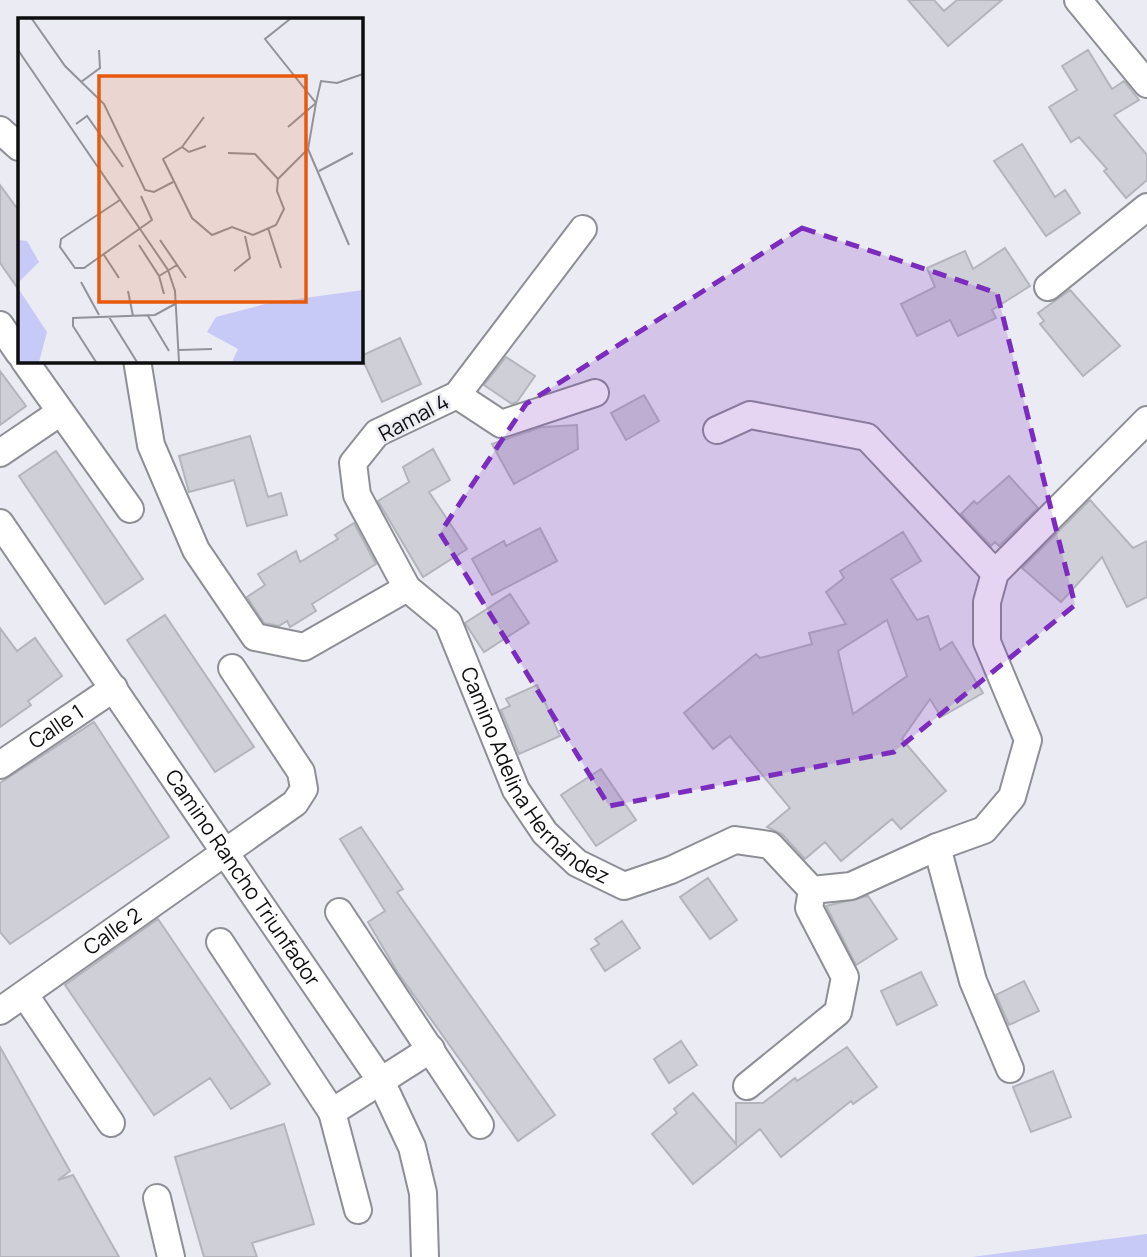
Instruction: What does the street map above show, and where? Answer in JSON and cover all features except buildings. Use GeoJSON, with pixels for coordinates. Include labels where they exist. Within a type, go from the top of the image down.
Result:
{"type":"FeatureCollection","features":[{"type":"Feature","properties":{"kind":"street"},"geometry":{"type":"LineString","coordinates":[[1078,0],[1147,84]]}},
{"type":"Feature","properties":{"kind":"street"},"geometry":{"type":"LineString","coordinates":[[0,130],[18,146]]}},
{"type":"Feature","properties":{"kind":"street"},"geometry":{"type":"LineString","coordinates":[[1048,287],[1147,207]]}},
{"type":"Feature","properties":{"kind":"street","name":"Ramal 4"},"geometry":{"type":"LineString","coordinates":[[407,588],[356,495],[353,463],[377,433],[457,395],[583,229]]}},
{"type":"Feature","properties":{"kind":"street"},"geometry":{"type":"LineString","coordinates":[[0,325],[18,352]]}},
{"type":"Feature","properties":{"kind":"street"},"geometry":{"type":"LineString","coordinates":[[25,362],[130,509]]}},
{"type":"Feature","properties":{"kind":"street"},"geometry":{"type":"LineString","coordinates":[[137,362],[151,445],[196,550],[255,637],[303,647],[407,588]]}},
{"type":"Feature","properties":{"kind":"street"},"geometry":{"type":"LineString","coordinates":[[457,395],[501,424],[595,393]]}},
{"type":"Feature","properties":{"kind":"street"},"geometry":{"type":"LineString","coordinates":[[0,453],[60,413]]}},
{"type":"Feature","properties":{"kind":"street"},"geometry":{"type":"LineString","coordinates":[[717,430],[750,415],[867,437],[995,573]]}},
{"type":"Feature","properties":{"kind":"street"},"geometry":{"type":"LineString","coordinates":[[747,1086],[838,1012],[845,977],[809,908],[811,890],[851,886],[984,830],[1012,797],[1028,740],[987,642],[987,602],[995,573],[1147,420]]}},
{"type":"Feature","properties":{"kind":"street","name":"Camino Rancho Triunfador"},"geometry":{"type":"LineString","coordinates":[[0,523],[381,1082],[412,1147],[422,1193],[425,1257]]}},
{"type":"Feature","properties":{"kind":"street","name":"Camino Adelina Hernández"},"geometry":{"type":"LineString","coordinates":[[407,588],[448,622],[516,790],[545,833],[577,863],[624,886],[671,870],[736,840],[770,845],[811,890]]}},
{"type":"Feature","properties":{"kind":"street","name":"Calle 2"},"geometry":{"type":"LineString","coordinates":[[0,1011],[295,803],[304,789],[302,772],[232,668]]}},
{"type":"Feature","properties":{"kind":"street","name":"Calle 1"},"geometry":{"type":"LineString","coordinates":[[0,765],[114,688]]}},
{"type":"Feature","properties":{"kind":"street"},"geometry":{"type":"LineString","coordinates":[[937,848],[973,981],[1010,1069]]}},
{"type":"Feature","properties":{"kind":"street"},"geometry":{"type":"LineString","coordinates":[[339,912],[480,1125]]}},
{"type":"Feature","properties":{"kind":"street"},"geometry":{"type":"LineString","coordinates":[[220,942],[332,1112],[358,1210]]}},
{"type":"Feature","properties":{"kind":"street"},"geometry":{"type":"LineString","coordinates":[[25,995],[111,1124]]}},
{"type":"Feature","properties":{"kind":"street"},"geometry":{"type":"LineString","coordinates":[[332,1112],[431,1049]]}},
{"type":"Feature","properties":{"kind":"street"},"geometry":{"type":"LineString","coordinates":[[157,1198],[171,1257]]}},
{"type":"Feature","properties":{"kind":"highlighted area"},"geometry":{"type":"Polygon","coordinates":[[[802,228],[997,293],[1075,605],[894,752],[609,806],[440,533],[526,404],[802,228]]]}},
{"type":"Feature","properties":{"kind":"shaded area"},"geometry":{"type":"Polygon","coordinates":[[[1147,1234],[1147,1257],[972,1257],[1147,1234]]]}}]}
